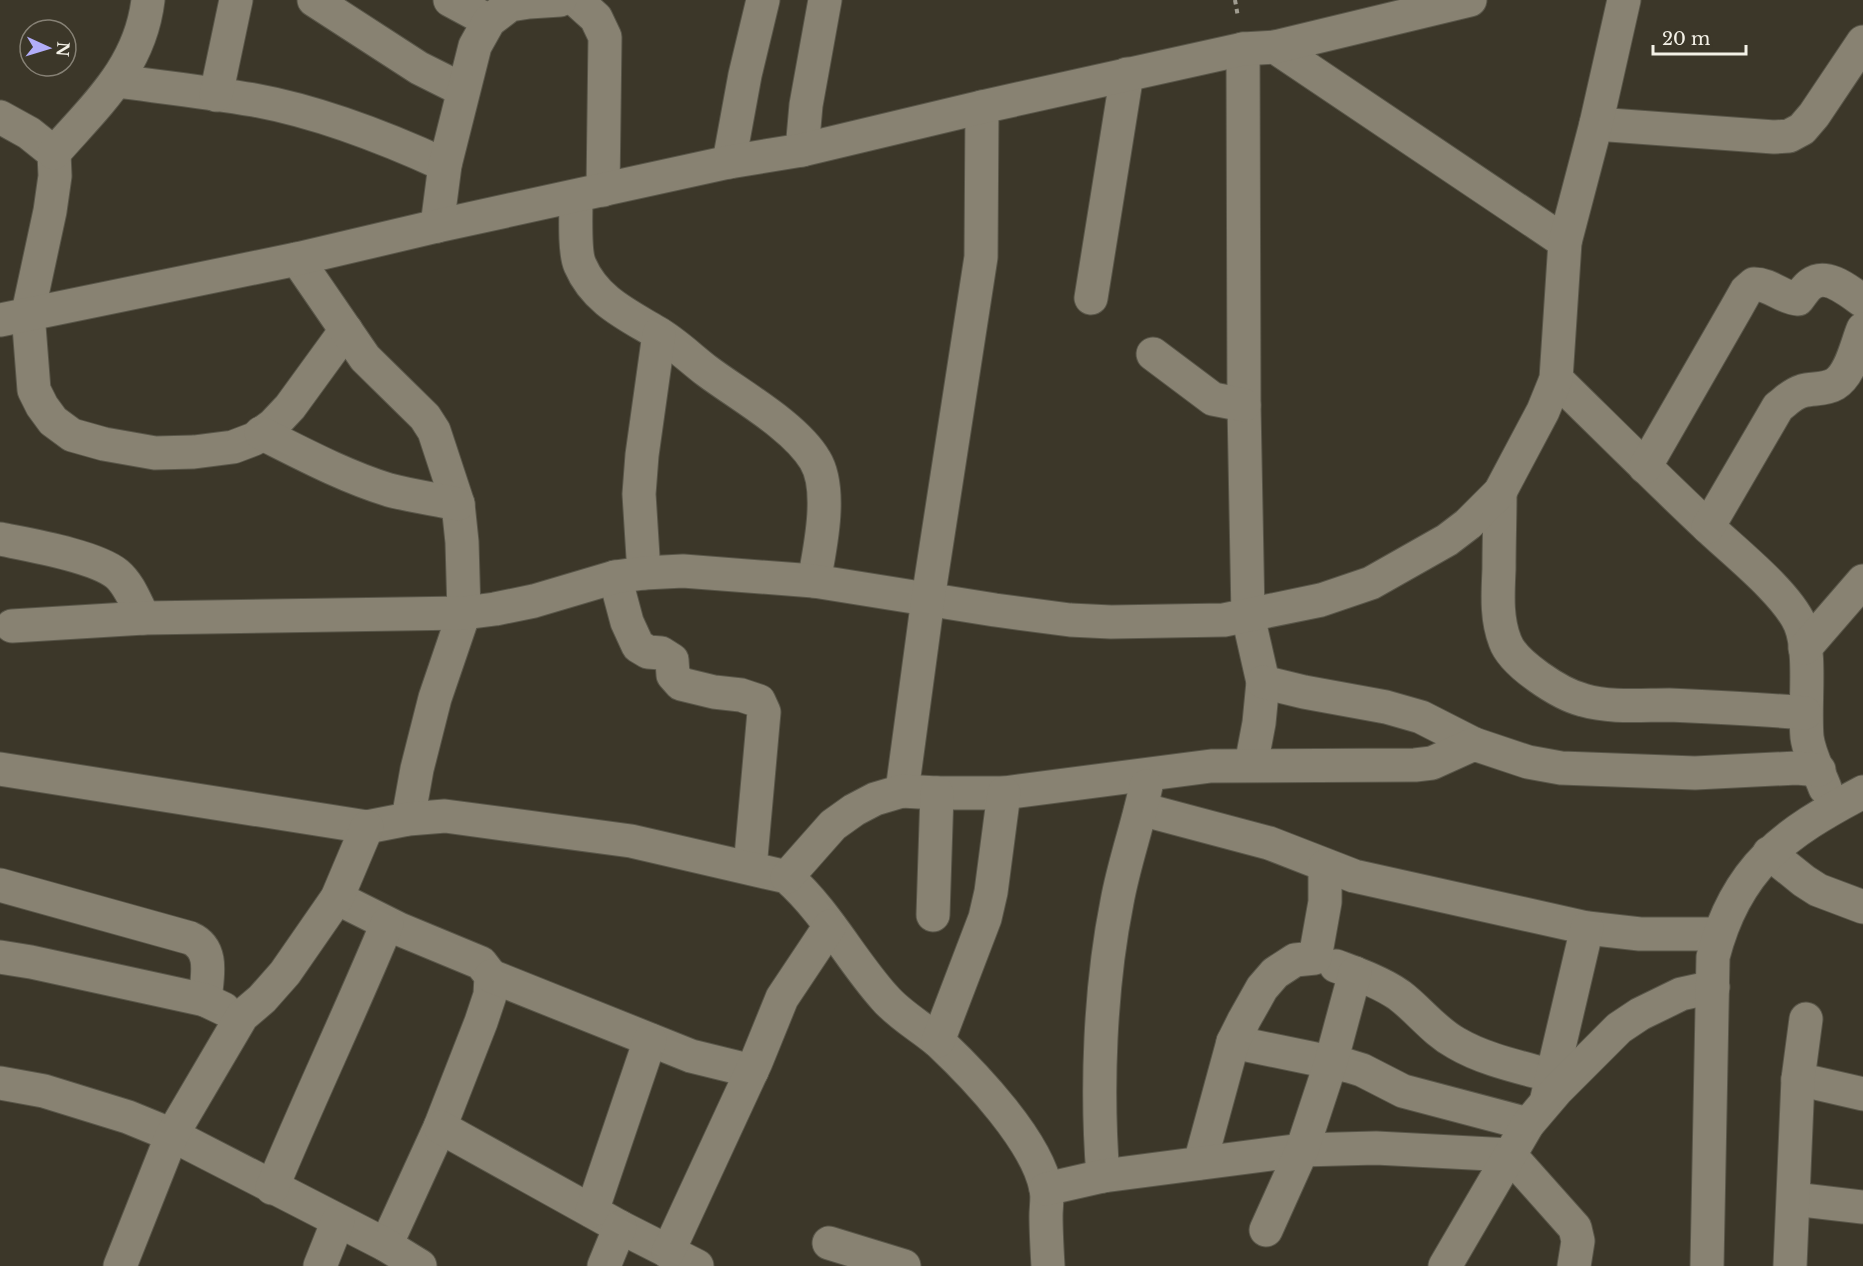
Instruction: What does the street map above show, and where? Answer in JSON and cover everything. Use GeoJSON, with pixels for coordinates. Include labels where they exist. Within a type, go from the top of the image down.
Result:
{"type":"FeatureCollection","features":[{"type":"Feature","properties":{"kind":"street"},"geometry":{"type":"LineString","coordinates":[[148,0],[137,45],[117,81],[54,153],[55,176],[50,211],[14,317],[34,390],[42,406],[53,421],[72,435],[104,444],[155,453],[195,452],[233,447],[254,439],[273,425],[290,407],[346,330]]}},
{"type":"Feature","properties":{"kind":"street"},"geometry":{"type":"LineString","coordinates":[[216,94],[236,0]]}},
{"type":"Feature","properties":{"kind":"street"},"geometry":{"type":"LineString","coordinates":[[315,0],[420,68],[463,90]]}},
{"type":"Feature","properties":{"kind":"street"},"geometry":{"type":"LineString","coordinates":[[450,0],[489,21]]}},
{"type":"Feature","properties":{"kind":"street"},"geometry":{"type":"LineString","coordinates":[[436,226],[445,165],[475,46],[489,21],[510,5],[560,0]]}},
{"type":"Feature","properties":{"kind":"street"},"geometry":{"type":"LineString","coordinates":[[576,0],[596,18],[605,37],[589,194],[578,262],[585,277],[599,295],[614,308],[659,334],[782,425],[816,461],[823,484],[823,535],[814,581]]}},
{"type":"Feature","properties":{"kind":"street"},"geometry":{"type":"LineString","coordinates":[[729,162],[745,75],[763,0]]}},
{"type":"Feature","properties":{"kind":"street"},"geometry":{"type":"LineString","coordinates":[[802,150],[808,96],[825,0]]}},
{"type":"Feature","properties":{"kind":"street"},"geometry":{"type":"LineString","coordinates":[[14,317],[297,259],[729,162],[802,150],[1127,74],[1259,48],[1433,4],[1470,0]]}},
{"type":"Feature","properties":{"kind":"street"},"geometry":{"type":"LineString","coordinates":[[12,626],[144,618],[464,613],[534,601],[629,575],[683,571],[814,581],[1070,620],[1111,622],[1224,620],[1321,600],[1371,583],[1447,540],[1468,524],[1500,492],[1543,411],[1556,379],[1565,242],[1596,124],[1624,0]]}},
{"type":"Feature","properties":{"kind":"street"},"geometry":{"type":"LineString","coordinates":[[1596,124],[1774,137],[1789,136],[1802,129],[1814,115],[1863,42]]}},
{"type":"Feature","properties":{"kind":"street"},"geometry":{"type":"LineString","coordinates":[[1259,48],[1565,242]]}},
{"type":"Feature","properties":{"kind":"street"},"geometry":{"type":"LineString","coordinates":[[1251,765],[1259,723],[1263,682],[1248,616],[1244,405],[1259,48]]}},
{"type":"Feature","properties":{"kind":"street"},"geometry":{"type":"LineString","coordinates":[[1091,298],[1127,74]]}},
{"type":"Feature","properties":{"kind":"street"},"geometry":{"type":"LineString","coordinates":[[117,81],[216,94],[285,107],[351,126],[445,165]]}},
{"type":"Feature","properties":{"kind":"street"},"geometry":{"type":"LineString","coordinates":[[902,791],[928,599],[981,257],[982,107]]}},
{"type":"Feature","properties":{"kind":"street"},"geometry":{"type":"LineString","coordinates":[[0,117],[29,133],[54,153]]}},
{"type":"Feature","properties":{"kind":"street"},"geometry":{"type":"LineString","coordinates":[[297,259],[365,358],[425,417],[434,431],[458,504],[462,542],[464,613],[430,715],[408,819]]}},
{"type":"Feature","properties":{"kind":"street"},"geometry":{"type":"LineString","coordinates":[[1645,468],[1746,291],[1754,284],[1764,284],[1789,299],[1798,299],[1812,283],[1823,279],[1836,284],[1863,301]]}},
{"type":"Feature","properties":{"kind":"street"},"geometry":{"type":"LineString","coordinates":[[1708,527],[1778,407],[1802,391],[1821,389],[1835,384],[1846,371],[1863,329]]}},
{"type":"Feature","properties":{"kind":"street"},"geometry":{"type":"LineString","coordinates":[[659,334],[642,455],[629,575],[627,622],[638,646],[648,652],[661,653],[672,660],[673,675],[681,684],[759,701],[764,712],[750,868]]}},
{"type":"Feature","properties":{"kind":"street"},"geometry":{"type":"LineString","coordinates":[[1153,354],[1213,399],[1244,405]]}},
{"type":"Feature","properties":{"kind":"street"},"geometry":{"type":"LineString","coordinates":[[1556,379],[1645,468],[1764,579],[1784,600],[1800,623],[1805,648],[1805,713],[1808,740],[1831,808]]}},
{"type":"Feature","properties":{"kind":"street"},"geometry":{"type":"LineString","coordinates":[[261,433],[335,470],[362,480],[391,490],[458,504]]}},
{"type":"Feature","properties":{"kind":"street"},"geometry":{"type":"LineString","coordinates":[[1500,492],[1498,595],[1500,623],[1506,644],[1522,663],[1544,680],[1565,694],[1586,701],[1731,707],[1805,713]]}},
{"type":"Feature","properties":{"kind":"street"},"geometry":{"type":"LineString","coordinates":[[0,539],[62,552],[93,562],[116,573],[126,583],[144,618]]}},
{"type":"Feature","properties":{"kind":"street"},"geometry":{"type":"LineString","coordinates":[[1805,648],[1863,581]]}},
{"type":"Feature","properties":{"kind":"street"},"geometry":{"type":"LineString","coordinates":[[1263,682],[1304,692],[1386,706],[1421,717],[1474,744],[1528,762],[1561,768],[1695,773],[1797,768],[1819,770]]}},
{"type":"Feature","properties":{"kind":"street"},"geometry":{"type":"LineString","coordinates":[[787,877],[833,825],[875,799],[902,791],[1004,793],[1148,776],[1188,768],[1251,765],[1283,767],[1415,765],[1432,763],[1474,744]]}},
{"type":"Feature","properties":{"kind":"street"},"geometry":{"type":"LineString","coordinates":[[0,769],[368,827],[408,819],[445,816],[582,834],[631,842],[787,877],[801,889],[884,998],[902,1015],[938,1041],[968,1071],[1011,1122],[1037,1162],[1046,1189],[1048,1266]]}},
{"type":"Feature","properties":{"kind":"street"},"geometry":{"type":"LineString","coordinates":[[1103,1176],[1100,1132],[1105,986],[1117,901],[1142,808],[1148,776]]}},
{"type":"Feature","properties":{"kind":"street"},"geometry":{"type":"LineString","coordinates":[[1707,1266],[1713,957],[1719,934],[1735,898],[1769,853],[1785,839],[1831,808],[1863,792]]}},
{"type":"Feature","properties":{"kind":"street"},"geometry":{"type":"LineString","coordinates":[[933,915],[937,793]]}},
{"type":"Feature","properties":{"kind":"street"},"geometry":{"type":"LineString","coordinates":[[938,1041],[985,918],[991,892],[1004,793]]}},
{"type":"Feature","properties":{"kind":"street"},"geometry":{"type":"LineString","coordinates":[[1142,808],[1269,843],[1354,876],[1587,928],[1640,934],[1719,934]]}},
{"type":"Feature","properties":{"kind":"street"},"geometry":{"type":"LineString","coordinates":[[120,1266],[172,1135],[242,1016],[262,999],[285,973],[337,898],[368,827]]}},
{"type":"Feature","properties":{"kind":"street"},"geometry":{"type":"LineString","coordinates":[[1769,853],[1803,881],[1818,890],[1863,907]]}},
{"type":"Feature","properties":{"kind":"street"},"geometry":{"type":"LineString","coordinates":[[1315,958],[1325,903],[1325,866]]}},
{"type":"Feature","properties":{"kind":"street"},"geometry":{"type":"LineString","coordinates":[[0,885],[200,942],[207,955],[205,1000]]}},
{"type":"Feature","properties":{"kind":"street"},"geometry":{"type":"LineString","coordinates":[[337,898],[387,924],[481,963],[491,976],[691,1056],[752,1071]]}},
{"type":"Feature","properties":{"kind":"street"},"geometry":{"type":"LineString","coordinates":[[272,1188],[310,1097],[357,998],[387,924]]}},
{"type":"Feature","properties":{"kind":"street"},"geometry":{"type":"LineString","coordinates":[[668,1252],[752,1071],[782,998],[830,926]]}},
{"type":"Feature","properties":{"kind":"street"},"geometry":{"type":"LineString","coordinates":[[1445,1266],[1542,1100],[1587,928]]}},
{"type":"Feature","properties":{"kind":"street"},"geometry":{"type":"LineString","coordinates":[[0,957],[205,1000],[242,1016]]}},
{"type":"Feature","properties":{"kind":"street"},"geometry":{"type":"LineString","coordinates":[[1200,1163],[1233,1042],[1262,988],[1275,973],[1295,960],[1315,958],[1386,987],[1401,996],[1442,1034],[1490,1058],[1542,1100]]}},
{"type":"Feature","properties":{"kind":"street"},"geometry":{"type":"LineString","coordinates":[[1266,1230],[1302,1150],[1331,1062],[1355,973]]}},
{"type":"Feature","properties":{"kind":"street"},"geometry":{"type":"LineString","coordinates":[[386,1245],[440,1127],[490,995],[491,976]]}},
{"type":"Feature","properties":{"kind":"street"},"geometry":{"type":"LineString","coordinates":[[1233,1042],[1362,1070],[1403,1090],[1542,1100],[1619,1028],[1666,1000],[1713,987]]}},
{"type":"Feature","properties":{"kind":"street"},"geometry":{"type":"LineString","coordinates":[[1790,1266],[1798,1079],[1806,1019]]}},
{"type":"Feature","properties":{"kind":"street"},"geometry":{"type":"LineString","coordinates":[[592,1211],[651,1040]]}},
{"type":"Feature","properties":{"kind":"street"},"geometry":{"type":"LineString","coordinates":[[1798,1079],[1863,1094]]}},
{"type":"Feature","properties":{"kind":"street"},"geometry":{"type":"LineString","coordinates":[[0,1083],[44,1091],[128,1117],[172,1135],[386,1245],[420,1266]]}},
{"type":"Feature","properties":{"kind":"street"},"geometry":{"type":"LineString","coordinates":[[440,1127],[620,1227],[698,1266]]}},
{"type":"Feature","properties":{"kind":"street"},"geometry":{"type":"LineString","coordinates":[[1046,1189],[1103,1176],[1302,1150],[1376,1148],[1510,1155],[1575,1228],[1578,1241],[1574,1266]]}},
{"type":"Feature","properties":{"kind":"street"},"geometry":{"type":"LineString","coordinates":[[1794,1198],[1863,1207]]}},
{"type":"Feature","properties":{"kind":"street"},"geometry":{"type":"LineString","coordinates":[[320,1266],[338,1221]]}},
{"type":"Feature","properties":{"kind":"street"},"geometry":{"type":"LineString","coordinates":[[604,1266],[620,1227]]}},
{"type":"Feature","properties":{"kind":"street"},"geometry":{"type":"LineString","coordinates":[[829,1243],[904,1266]]}}]}
